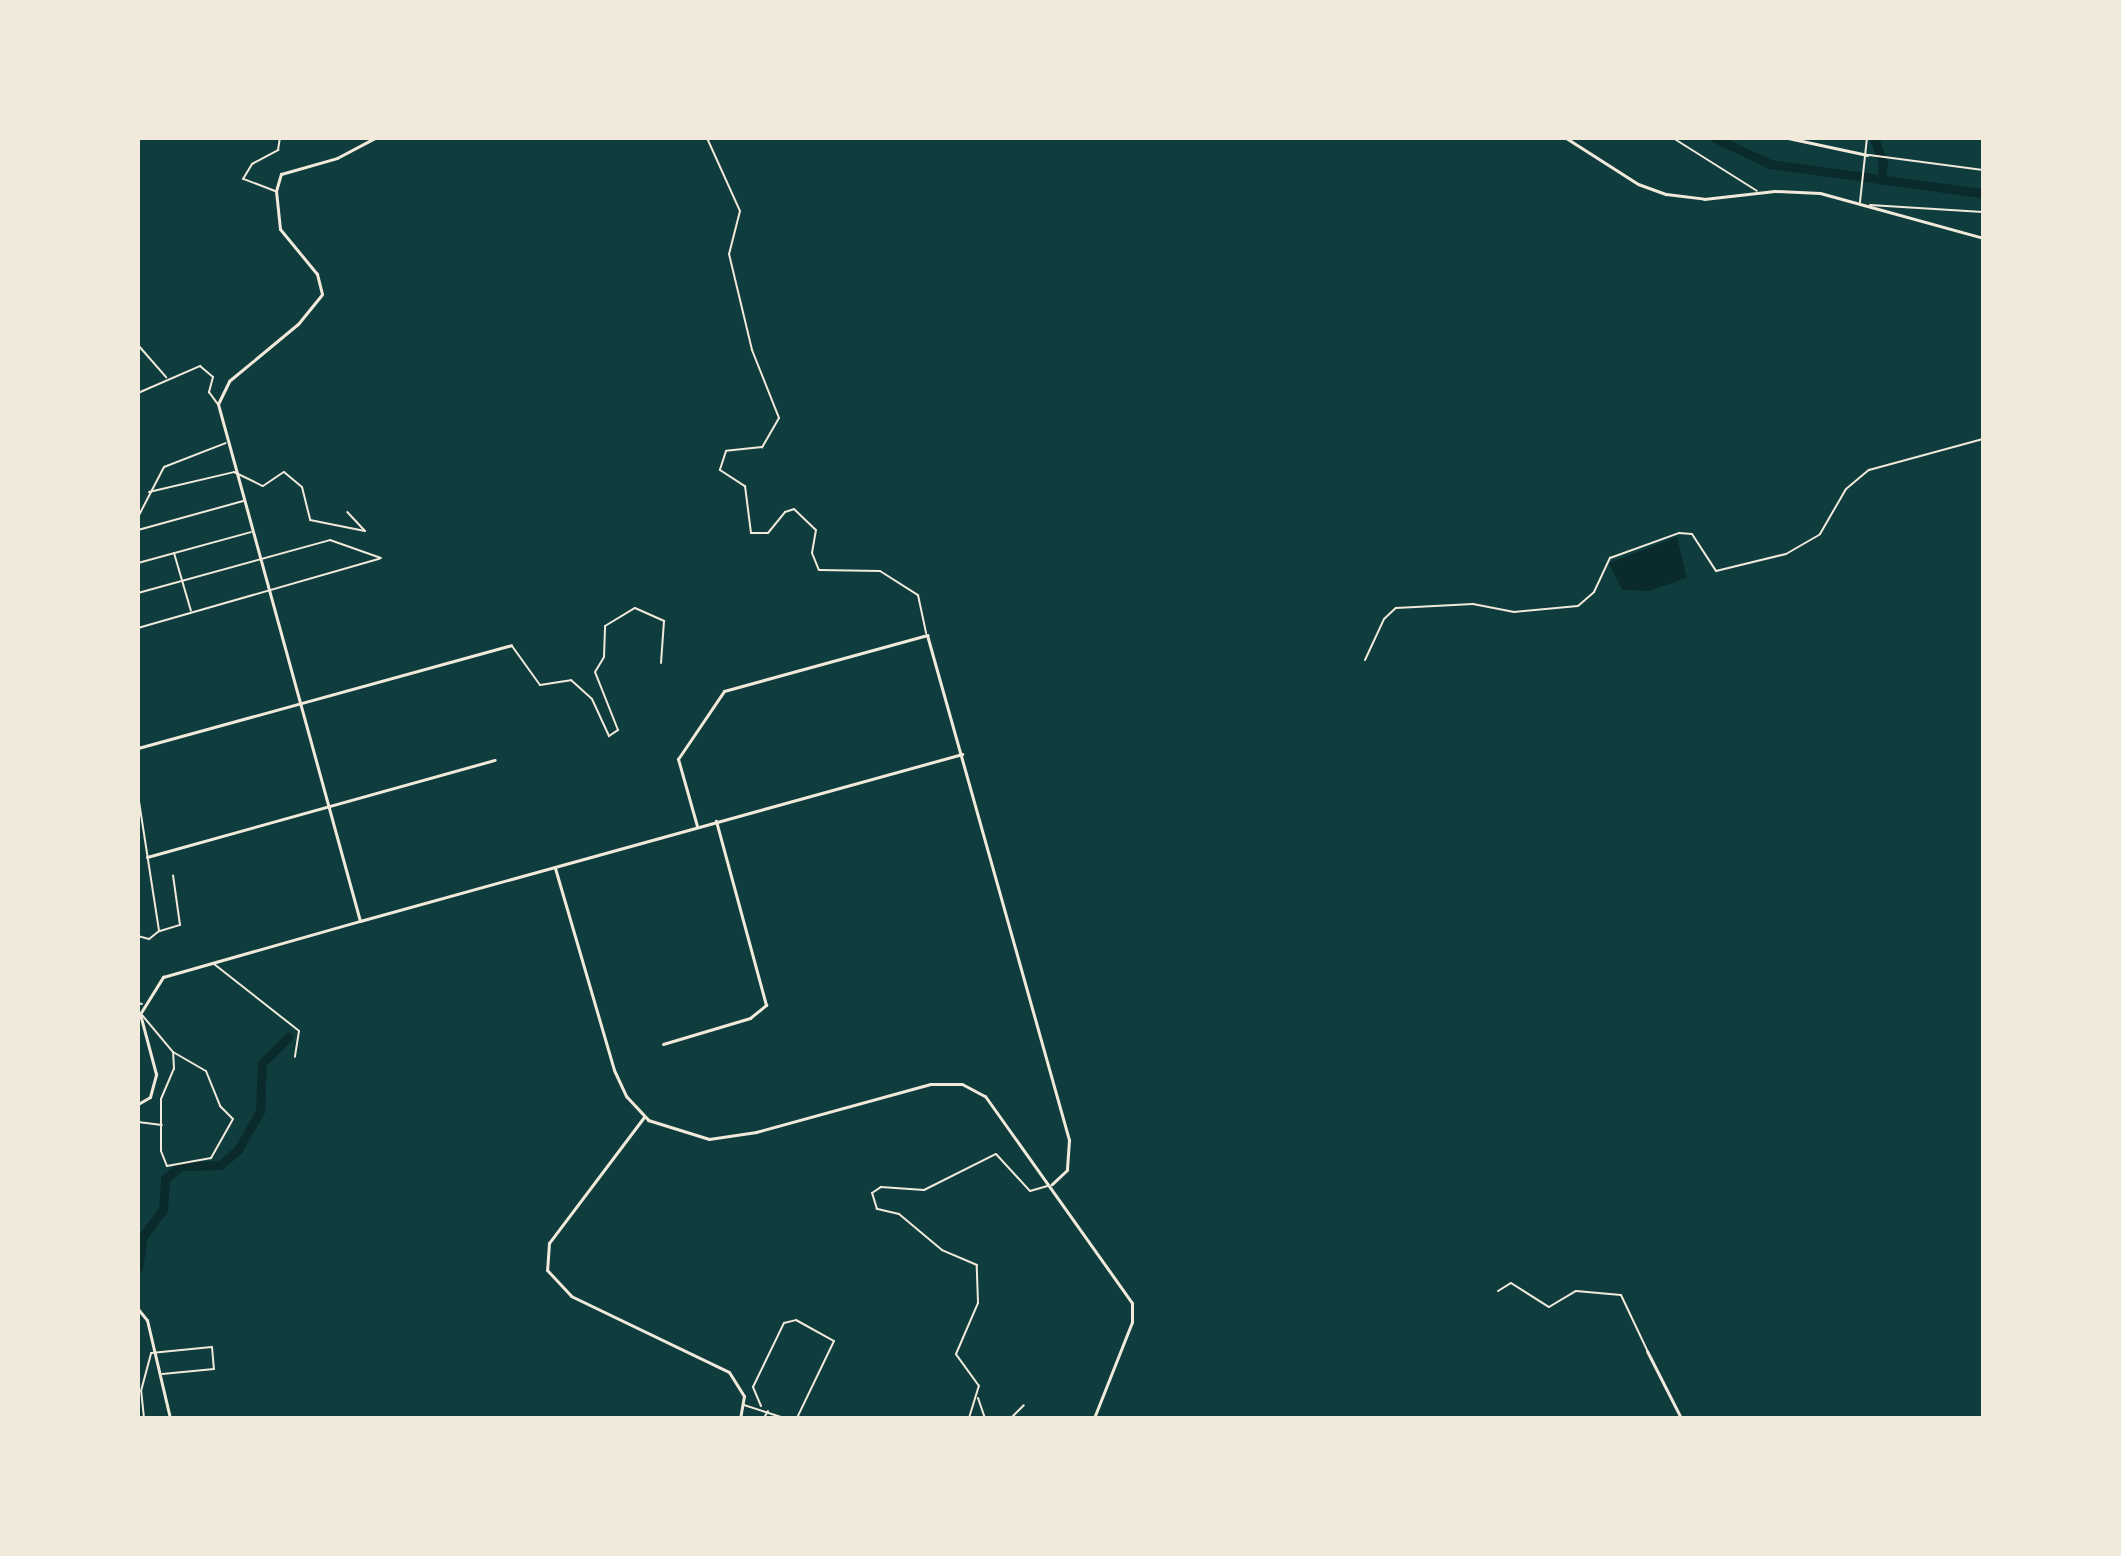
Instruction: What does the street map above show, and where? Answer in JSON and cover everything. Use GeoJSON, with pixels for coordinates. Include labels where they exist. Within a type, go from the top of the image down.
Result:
{"type":"FeatureCollection","features":[{"type":"Feature","properties":{"kind":"street"},"geometry":{"type":"LineString","coordinates":[[276,191],[243,179],[252,164],[278,150],[280,138]]}},
{"type":"Feature","properties":{"kind":"street"},"geometry":{"type":"LineString","coordinates":[[218,404],[229,381],[298,324],[322,294],[317,274],[280,229],[276,191],[288,169],[327,162],[375,138]]}},
{"type":"Feature","properties":{"kind":"street"},"geometry":{"type":"LineString","coordinates":[[707,138],[740,211],[729,254],[752,350],[779,418],[762,447],[726,451],[720,470],[745,486],[751,533],[768,533],[785,512],[794,509],[816,530],[812,553],[819,570],[880,571],[918,595],[1069,1140],[1067,1170],[1052,1184],[1030,1191],[996,1154],[924,1190],[881,1187],[872,1193],[877,1209],[899,1214],[942,1250],[977,1265],[978,1303],[956,1354],[971,1368],[979,1386],[969,1418]]}},
{"type":"Feature","properties":{"kind":"street"},"geometry":{"type":"LineString","coordinates":[[1566,138],[1654,191],[1704,199],[1758,193],[1820,193],[1983,238]]}},
{"type":"Feature","properties":{"kind":"street"},"geometry":{"type":"LineString","coordinates":[[1673,138],[1758,193]]}},
{"type":"Feature","properties":{"kind":"street"},"geometry":{"type":"LineString","coordinates":[[1788,138],[1867,156],[1983,170]]}},
{"type":"Feature","properties":{"kind":"street"},"geometry":{"type":"LineString","coordinates":[[1860,202],[1867,138]]}},
{"type":"Feature","properties":{"kind":"street"},"geometry":{"type":"LineString","coordinates":[[1870,205],[1876,201],[1983,212]]}},
{"type":"Feature","properties":{"kind":"street"},"geometry":{"type":"LineString","coordinates":[[138,345],[167,377]]}},
{"type":"Feature","properties":{"kind":"street"},"geometry":{"type":"LineString","coordinates":[[138,393],[167,377],[200,366],[213,377],[209,392],[218,404],[226,443],[360,921]]}},
{"type":"Feature","properties":{"kind":"street"},"geometry":{"type":"LineString","coordinates":[[1365,660],[1384,619],[1396,608],[1473,604],[1514,612],[1578,606],[1594,592],[1610,558],[1679,533],[1692,534],[1716,571],[1786,554],[1820,534],[1846,489],[1869,470],[1983,439]]}},
{"type":"Feature","properties":{"kind":"street"},"geometry":{"type":"LineString","coordinates":[[138,517],[164,467],[226,443]]}},
{"type":"Feature","properties":{"kind":"street"},"geometry":{"type":"LineString","coordinates":[[149,492],[234,472],[263,486],[284,472],[291,475],[309,502],[310,520],[365,531],[347,512]]}},
{"type":"Feature","properties":{"kind":"street"},"geometry":{"type":"LineString","coordinates":[[138,530],[243,501]]}},
{"type":"Feature","properties":{"kind":"street"},"geometry":{"type":"LineString","coordinates":[[138,563],[251,532]]}},
{"type":"Feature","properties":{"kind":"street"},"geometry":{"type":"LineString","coordinates":[[138,593],[330,540],[381,558],[138,628]]}},
{"type":"Feature","properties":{"kind":"street"},"geometry":{"type":"LineString","coordinates":[[174,553],[192,612]]}},
{"type":"Feature","properties":{"kind":"street"},"geometry":{"type":"LineString","coordinates":[[138,748],[511,645],[540,685],[571,680],[592,699],[609,736],[618,730],[595,672],[604,657],[605,626],[635,608],[654,615],[667,627],[661,663]]}},
{"type":"Feature","properties":{"kind":"street"},"geometry":{"type":"LineString","coordinates":[[697,826],[678,759],[724,691],[927,635]]}},
{"type":"Feature","properties":{"kind":"street"},"geometry":{"type":"LineString","coordinates":[[138,1104],[150,1097],[156,1074],[140,1004],[173,970],[213,963],[962,754]]}},
{"type":"Feature","properties":{"kind":"street"},"geometry":{"type":"LineString","coordinates":[[147,857],[495,760]]}},
{"type":"Feature","properties":{"kind":"street"},"geometry":{"type":"LineString","coordinates":[[138,795],[159,931]]}},
{"type":"Feature","properties":{"kind":"street"},"geometry":{"type":"LineString","coordinates":[[663,1044],[750,1018],[766,1005],[716,821]]}},
{"type":"Feature","properties":{"kind":"street"},"geometry":{"type":"LineString","coordinates":[[555,868],[614,1070],[644,1117],[678,1134],[730,1136],[948,1081],[985,1096],[1052,1184],[1132,1303],[1132,1322],[1094,1418]]}},
{"type":"Feature","properties":{"kind":"street"},"geometry":{"type":"LineString","coordinates":[[138,936],[149,939],[159,931],[180,925],[173,875]]}},
{"type":"Feature","properties":{"kind":"street"},"geometry":{"type":"LineString","coordinates":[[213,963],[299,1031],[295,1057]]}},
{"type":"Feature","properties":{"kind":"street"},"geometry":{"type":"LineString","coordinates":[[140,1014],[147,1015],[173,1052],[206,1071],[220,1106],[233,1119],[211,1158],[167,1166],[161,1151],[161,1099],[174,1069],[173,1052]]}},
{"type":"Feature","properties":{"kind":"street"},"geometry":{"type":"LineString","coordinates":[[644,1117],[555,1233],[545,1257],[547,1270],[571,1296],[729,1372],[744,1405],[740,1418]]}},
{"type":"Feature","properties":{"kind":"street"},"geometry":{"type":"LineString","coordinates":[[138,1122],[163,1125]]}},
{"type":"Feature","properties":{"kind":"street"},"geometry":{"type":"LineString","coordinates":[[1498,1291],[1511,1283],[1549,1307],[1576,1291],[1621,1295],[1681,1418]]}},
{"type":"Feature","properties":{"kind":"street"},"geometry":{"type":"LineString","coordinates":[[138,1309],[147,1320],[170,1418]]}},
{"type":"Feature","properties":{"kind":"street"},"geometry":{"type":"LineString","coordinates":[[761,1406],[753,1387],[784,1323],[796,1320],[834,1341],[797,1418]]}},
{"type":"Feature","properties":{"kind":"street"},"geometry":{"type":"LineString","coordinates":[[154,1351],[212,1347],[214,1369],[160,1375]]}},
{"type":"Feature","properties":{"kind":"street"},"geometry":{"type":"LineString","coordinates":[[144,1418],[141,1391],[154,1351]]}},
{"type":"Feature","properties":{"kind":"street"},"geometry":{"type":"LineString","coordinates":[[977,1397],[985,1418]]}},
{"type":"Feature","properties":{"kind":"street"},"geometry":{"type":"LineString","coordinates":[[744,1405],[761,1406],[784,1418]]}},
{"type":"Feature","properties":{"kind":"street"},"geometry":{"type":"LineString","coordinates":[[1011,1418],[1024,1405]]}},
{"type":"Feature","properties":{"kind":"street"},"geometry":{"type":"LineString","coordinates":[[764,1418],[768,1410]]}},
{"type":"Feature","properties":{"kind":"water"},"geometry":{"type":"Polygon","coordinates":[[[1677,537],[1687,578],[1649,591],[1622,590],[1609,563],[1677,537]]]}},
{"type":"Feature","properties":{"kind":"waterway"},"geometry":{"type":"LineString","coordinates":[[1715,138],[1770,164],[1983,193]]}},
{"type":"Feature","properties":{"kind":"waterway"},"geometry":{"type":"LineString","coordinates":[[1874,138],[1883,163],[1881,180]]}},
{"type":"Feature","properties":{"kind":"waterway"},"geometry":{"type":"LineString","coordinates":[[138,1268],[143,1236],[163,1209],[165,1179],[181,1166],[220,1165],[238,1150],[260,1111],[262,1063],[288,1037]]}}]}
